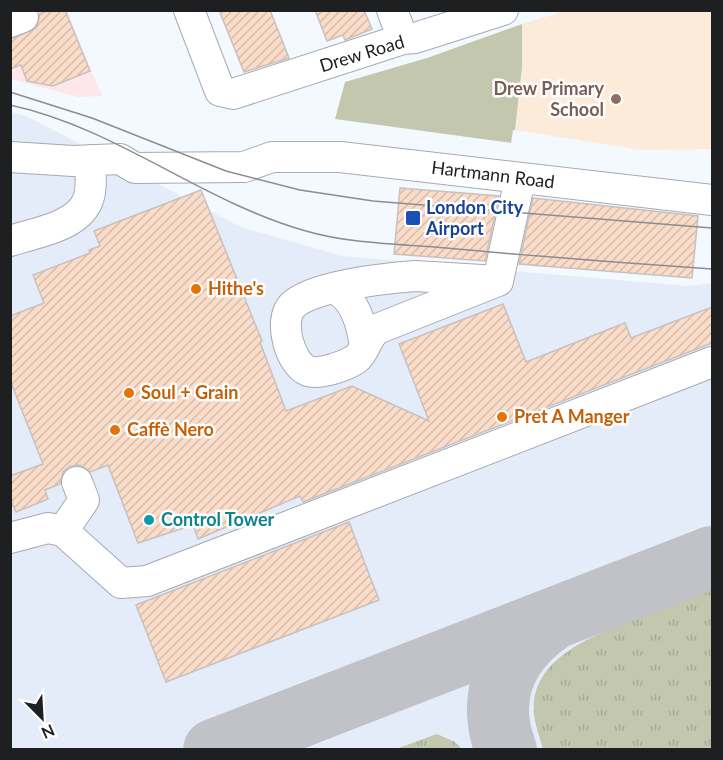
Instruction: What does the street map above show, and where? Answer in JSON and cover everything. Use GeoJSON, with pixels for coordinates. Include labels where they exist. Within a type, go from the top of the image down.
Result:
{"type":"FeatureCollection","features":[{"type":"Feature","properties":{"kind":"street","name":"Drew Road"},"geometry":{"type":"LineString","coordinates":[[189,10],[220,91],[233,94],[403,39],[415,39],[503,10]]}},
{"type":"Feature","properties":{"kind":"street"},"geometry":{"type":"LineString","coordinates":[[392,10],[403,39]]}},
{"type":"Feature","properties":{"kind":"street","name":"Hartmann Road"},"geometry":{"type":"LineString","coordinates":[[10,157],[120,159],[135,168],[244,167],[272,157],[340,157],[712,200]]}},
{"type":"Feature","properties":{"kind":"street"},"geometry":{"type":"LineString","coordinates":[[10,242],[74,218],[87,203],[89,196],[90,160]]}},
{"type":"Feature","properties":{"kind":"street"},"geometry":{"type":"LineString","coordinates":[[498,281],[520,179]]}},
{"type":"Feature","properties":{"kind":"street"},"geometry":{"type":"LineString","coordinates":[[415,276],[498,281],[384,326],[371,334],[355,359],[322,372],[309,371],[297,363],[285,331],[285,317],[300,300],[335,289],[415,276]]}},
{"type":"Feature","properties":{"kind":"street"},"geometry":{"type":"LineString","coordinates":[[335,289],[341,291],[351,304],[365,346]]}},
{"type":"Feature","properties":{"kind":"street"},"geometry":{"type":"LineString","coordinates":[[10,538],[48,528],[63,531],[121,583],[147,581],[712,362]]}},
{"type":"Feature","properties":{"kind":"street"},"geometry":{"type":"LineString","coordinates":[[63,531],[84,500],[77,482]]}},
{"type":"Feature","properties":{"kind":"shaded area"},"geometry":{"type":"Polygon","coordinates":[[[10,11],[67,11],[102,96],[78,97],[11,79],[10,11]]]}},
{"type":"Feature","properties":{"kind":"shaded area","name":"Drew Primary School"},"geometry":{"type":"Polygon","coordinates":[[[565,11],[712,11],[712,149],[641,150],[515,130],[522,67],[522,24],[565,11]]]}},
{"type":"Feature","properties":{"kind":"shaded area","name":"London City Airport"},"geometry":{"type":"Polygon","coordinates":[[[11,112],[26,116],[241,227],[342,256],[687,286],[712,283],[712,749],[11,750],[11,112]]]}},
{"type":"Feature","properties":{"kind":"green space"},"geometry":{"type":"Polygon","coordinates":[[[522,24],[522,67],[515,130],[513,130],[511,143],[335,119],[345,82],[427,58],[522,24]]]}},
{"type":"Feature","properties":{"kind":"green space"},"geometry":{"type":"Polygon","coordinates":[[[712,583],[712,749],[543,749],[534,714],[535,695],[542,678],[553,664],[583,642],[634,619],[633,614],[712,583]]]}},
{"type":"Feature","properties":{"kind":"green space"},"geometry":{"type":"Polygon","coordinates":[[[437,734],[455,742],[462,749],[396,749],[437,734]]]}},
{"type":"Feature","properties":{"kind":"building"},"geometry":{"type":"Polygon","coordinates":[[[48,10],[65,10],[90,71],[53,86],[27,81],[21,65],[10,69],[10,39],[36,28],[40,14],[48,10]]]}},
{"type":"Feature","properties":{"kind":"building"},"geometry":{"type":"Polygon","coordinates":[[[219,10],[270,10],[289,58],[244,72],[219,10]]]}},
{"type":"Feature","properties":{"kind":"building"},"geometry":{"type":"Polygon","coordinates":[[[315,10],[364,10],[372,29],[345,40],[343,35],[327,41],[315,10]]]}},
{"type":"Feature","properties":{"kind":"building"},"geometry":{"type":"Polygon","coordinates":[[[400,188],[499,196],[485,261],[394,254],[400,188]]]}},
{"type":"Feature","properties":{"kind":"building"},"geometry":{"type":"Polygon","coordinates":[[[201,190],[262,341],[260,342],[286,411],[352,386],[429,421],[399,344],[503,304],[526,362],[625,323],[631,338],[712,307],[712,343],[303,502],[300,496],[198,539],[193,525],[138,543],[108,465],[90,472],[80,465],[70,466],[63,472],[60,484],[45,490],[48,499],[16,512],[10,499],[10,476],[43,464],[10,380],[10,316],[44,303],[33,275],[90,253],[89,250],[100,246],[94,231],[201,190]]]}},
{"type":"Feature","properties":{"kind":"building"},"geometry":{"type":"Polygon","coordinates":[[[533,198],[698,216],[692,278],[519,264],[533,198]]]}},
{"type":"Feature","properties":{"kind":"building"},"geometry":{"type":"Polygon","coordinates":[[[349,522],[379,600],[166,682],[136,605],[349,522]]]}},
{"type":"Feature","properties":{"kind":"taxiway"},"geometry":{"type":"LineString","coordinates":[[214,750],[712,557]]}},
{"type":"Feature","properties":{"kind":"taxiway"},"geometry":{"type":"LineString","coordinates":[[506,750],[500,730],[498,711],[504,676],[523,645],[553,619]]}},
{"type":"Feature","properties":{"kind":"tram line"},"geometry":{"type":"LineString","coordinates":[[10,92],[92,118],[226,171],[300,190],[373,201],[712,228]]}},
{"type":"Feature","properties":{"kind":"tram line"},"geometry":{"type":"LineString","coordinates":[[10,105],[87,130],[268,218],[306,231],[340,239],[712,269]]}},
{"type":"Feature","properties":{"kind":"place","name":"Drew Primary School"},"geometry":{"type":"Point","coordinates":[616,99]}},
{"type":"Feature","properties":{"kind":"place","name":"London City Airport"},"geometry":{"type":"Point","coordinates":[413,218]}},
{"type":"Feature","properties":{"kind":"place","name":"Hithe's"},"geometry":{"type":"Point","coordinates":[196,289]}},
{"type":"Feature","properties":{"kind":"place","name":"Soul + Grain"},"geometry":{"type":"Point","coordinates":[129,393]}},
{"type":"Feature","properties":{"kind":"place","name":"Pret A Manger"},"geometry":{"type":"Point","coordinates":[502,417]}},
{"type":"Feature","properties":{"kind":"place","name":"Caffè Nero"},"geometry":{"type":"Point","coordinates":[115,430]}},
{"type":"Feature","properties":{"kind":"place","name":"Control Tower"},"geometry":{"type":"Point","coordinates":[149,520]}}]}
